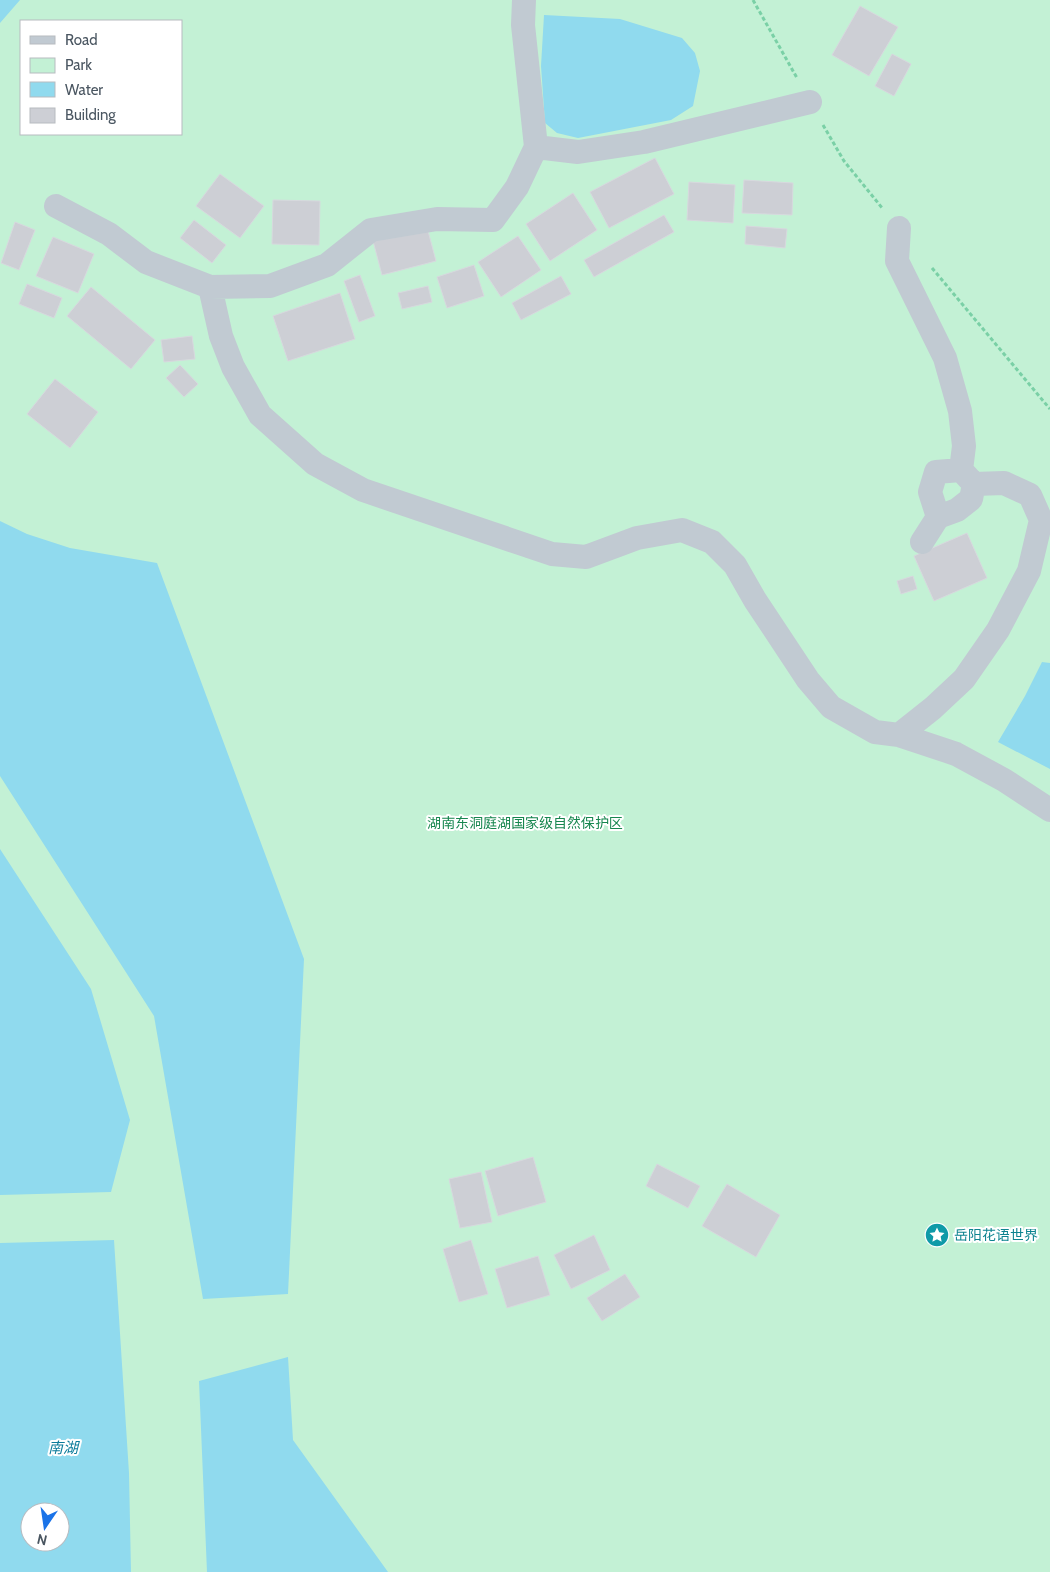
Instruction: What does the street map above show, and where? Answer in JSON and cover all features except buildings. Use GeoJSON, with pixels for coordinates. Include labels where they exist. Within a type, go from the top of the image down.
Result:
{"type":"FeatureCollection","features":[{"type":"Feature","properties":{"kind":"street"},"geometry":{"type":"LineString","coordinates":[[56,206],[109,234],[146,262],[210,287],[270,286],[327,265],[371,230],[437,219],[494,220],[517,187],[536,147],[523,25],[524,0]]}},
{"type":"Feature","properties":{"kind":"street"},"geometry":{"type":"LineString","coordinates":[[536,147],[578,152],[644,142],[810,102]]}},
{"type":"Feature","properties":{"kind":"street"},"geometry":{"type":"LineString","coordinates":[[899,228],[897,261],[945,358],[960,411],[971,499],[957,510],[938,517],[922,542]]}},
{"type":"Feature","properties":{"kind":"street"},"geometry":{"type":"LineString","coordinates":[[210,287],[221,336],[233,366],[260,415],[315,464],[363,490],[552,554],[586,557],[637,538],[682,530],[712,542],[735,565],[755,600],[808,680],[831,707],[875,732],[899,735],[956,754],[1004,780],[1050,810]]}},
{"type":"Feature","properties":{"kind":"street"},"geometry":{"type":"LineString","coordinates":[[899,735],[933,708],[964,679],[998,630],[1029,571],[1041,520],[1030,495],[1004,483],[936,472],[930,492],[938,517]]}},
{"type":"Feature","properties":{"kind":"green space","name":"湖南东洞庭湖国家级自然保护区"},"geometry":{"type":"Polygon","coordinates":[[[0,0],[1050,0],[1050,1572],[0,1572],[0,0]]]}},
{"type":"Feature","properties":{"kind":"water"},"geometry":{"type":"Polygon","coordinates":[[[0,0],[20,0],[0,23],[0,0]]]}},
{"type":"Feature","properties":{"kind":"water"},"geometry":{"type":"Polygon","coordinates":[[[544,15],[620,19],[682,38],[695,53],[700,71],[693,106],[671,120],[578,138],[557,133],[545,123],[541,66],[544,15]]]}},
{"type":"Feature","properties":{"kind":"water"},"geometry":{"type":"Polygon","coordinates":[[[0,521],[27,534],[70,548],[157,563],[304,959],[288,1294],[203,1299],[154,1016],[0,776],[0,521]]]}},
{"type":"Feature","properties":{"kind":"water"},"geometry":{"type":"Polygon","coordinates":[[[1042,662],[1050,663],[1050,769],[998,742],[1042,662]]]}},
{"type":"Feature","properties":{"kind":"water"},"geometry":{"type":"Polygon","coordinates":[[[0,849],[91,989],[130,1120],[111,1192],[0,1195],[0,849]]]}},
{"type":"Feature","properties":{"kind":"water","name":"南湖"},"geometry":{"type":"Polygon","coordinates":[[[114,1240],[129,1473],[131,1572],[0,1572],[0,1243],[114,1240]]]}},
{"type":"Feature","properties":{"kind":"water"},"geometry":{"type":"Polygon","coordinates":[[[288,1357],[293,1440],[388,1572],[207,1572],[199,1381],[288,1357]]]}},
{"type":"Feature","properties":{"kind":"place","name":"岳阳花语世界"},"geometry":{"type":"Point","coordinates":[937,1235]}}]}
